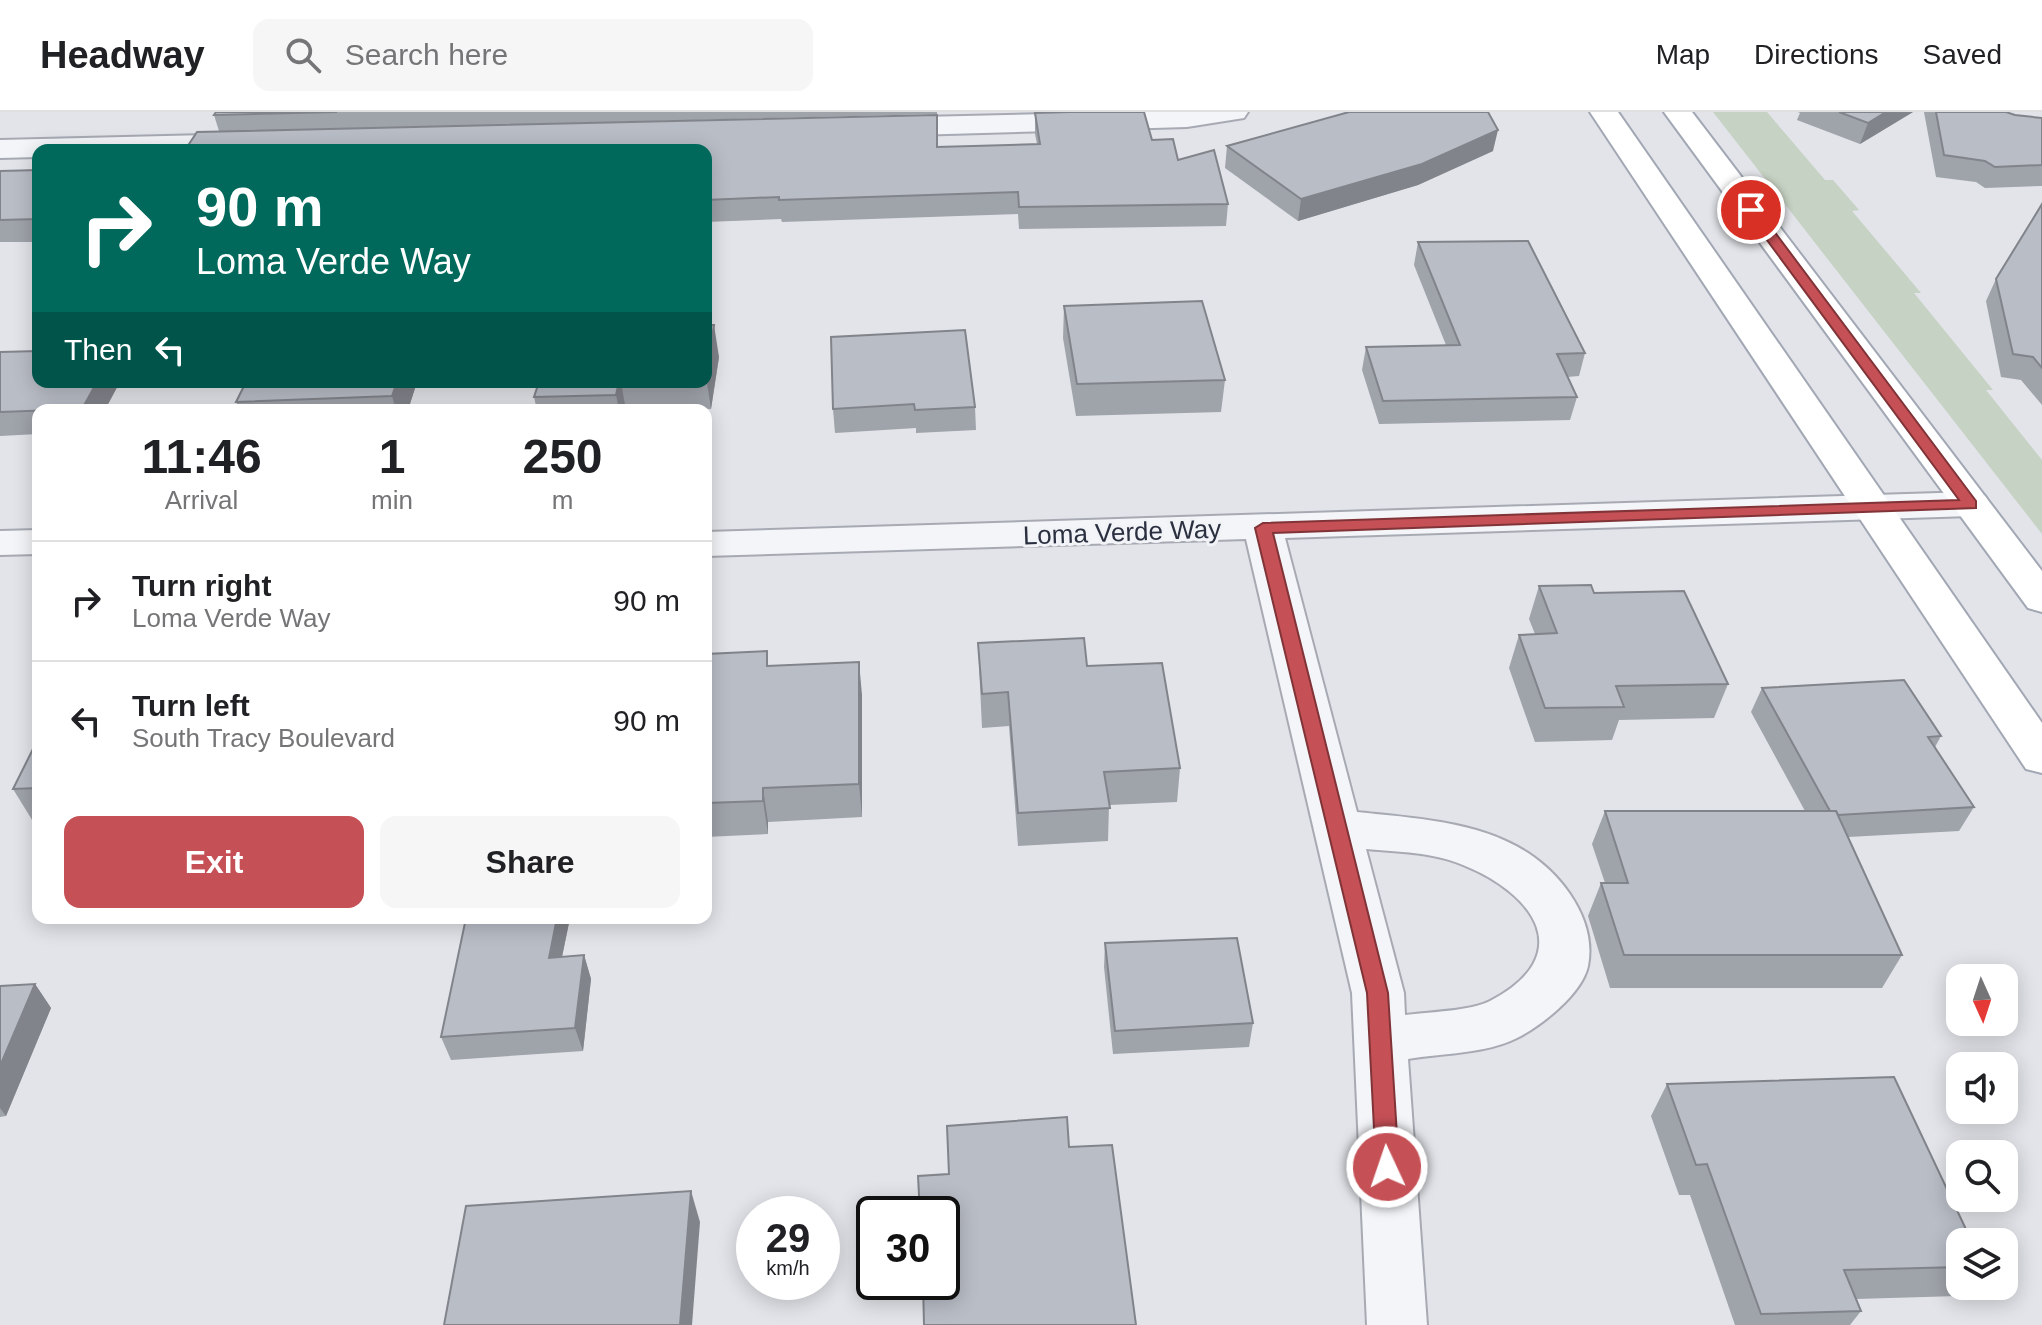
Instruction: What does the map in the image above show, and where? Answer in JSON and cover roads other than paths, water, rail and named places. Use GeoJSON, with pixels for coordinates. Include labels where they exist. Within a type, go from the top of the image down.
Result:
{"type":"FeatureCollection","features":[{"type":"Feature","properties":{"kind":"main road"},"geometry":{"type":"LineString","coordinates":[[1604,112],[2042,757]]}},
{"type":"Feature","properties":{"kind":"main road"},"geometry":{"type":"LineString","coordinates":[[1678,112],[2042,599]]}},
{"type":"Feature","properties":{"kind":"street"},"geometry":{"type":"LineString","coordinates":[[853,128],[1187,119],[1234,112]]}},
{"type":"Feature","properties":{"kind":"street"},"geometry":{"type":"LineString","coordinates":[[5,149],[30,124]]}},
{"type":"Feature","properties":{"kind":"street"},"geometry":{"type":"LineString","coordinates":[[202,144],[281,142]]}},
{"type":"Feature","properties":{"kind":"street"},"geometry":{"type":"LineString","coordinates":[[5,149],[32,148]]}},
{"type":"Feature","properties":{"kind":"street","name":"Loma Verde Way"},"geometry":{"type":"LineString","coordinates":[[712,544],[1971,504]]}},
{"type":"Feature","properties":{"kind":"street"},"geometry":{"type":"LineString","coordinates":[[1263,528],[1378,993],[1397,1325]]}},
{"type":"Feature","properties":{"kind":"street"},"geometry":{"type":"LineString","coordinates":[[0,543],[32,542]]}},
{"type":"Feature","properties":{"kind":"street"},"geometry":{"type":"LineString","coordinates":[[1336,828],[1439,839],[1510,865],[1546,894],[1562,928],[1563,966],[1541,995],[1498,1023],[1380,1041]]}}]}
